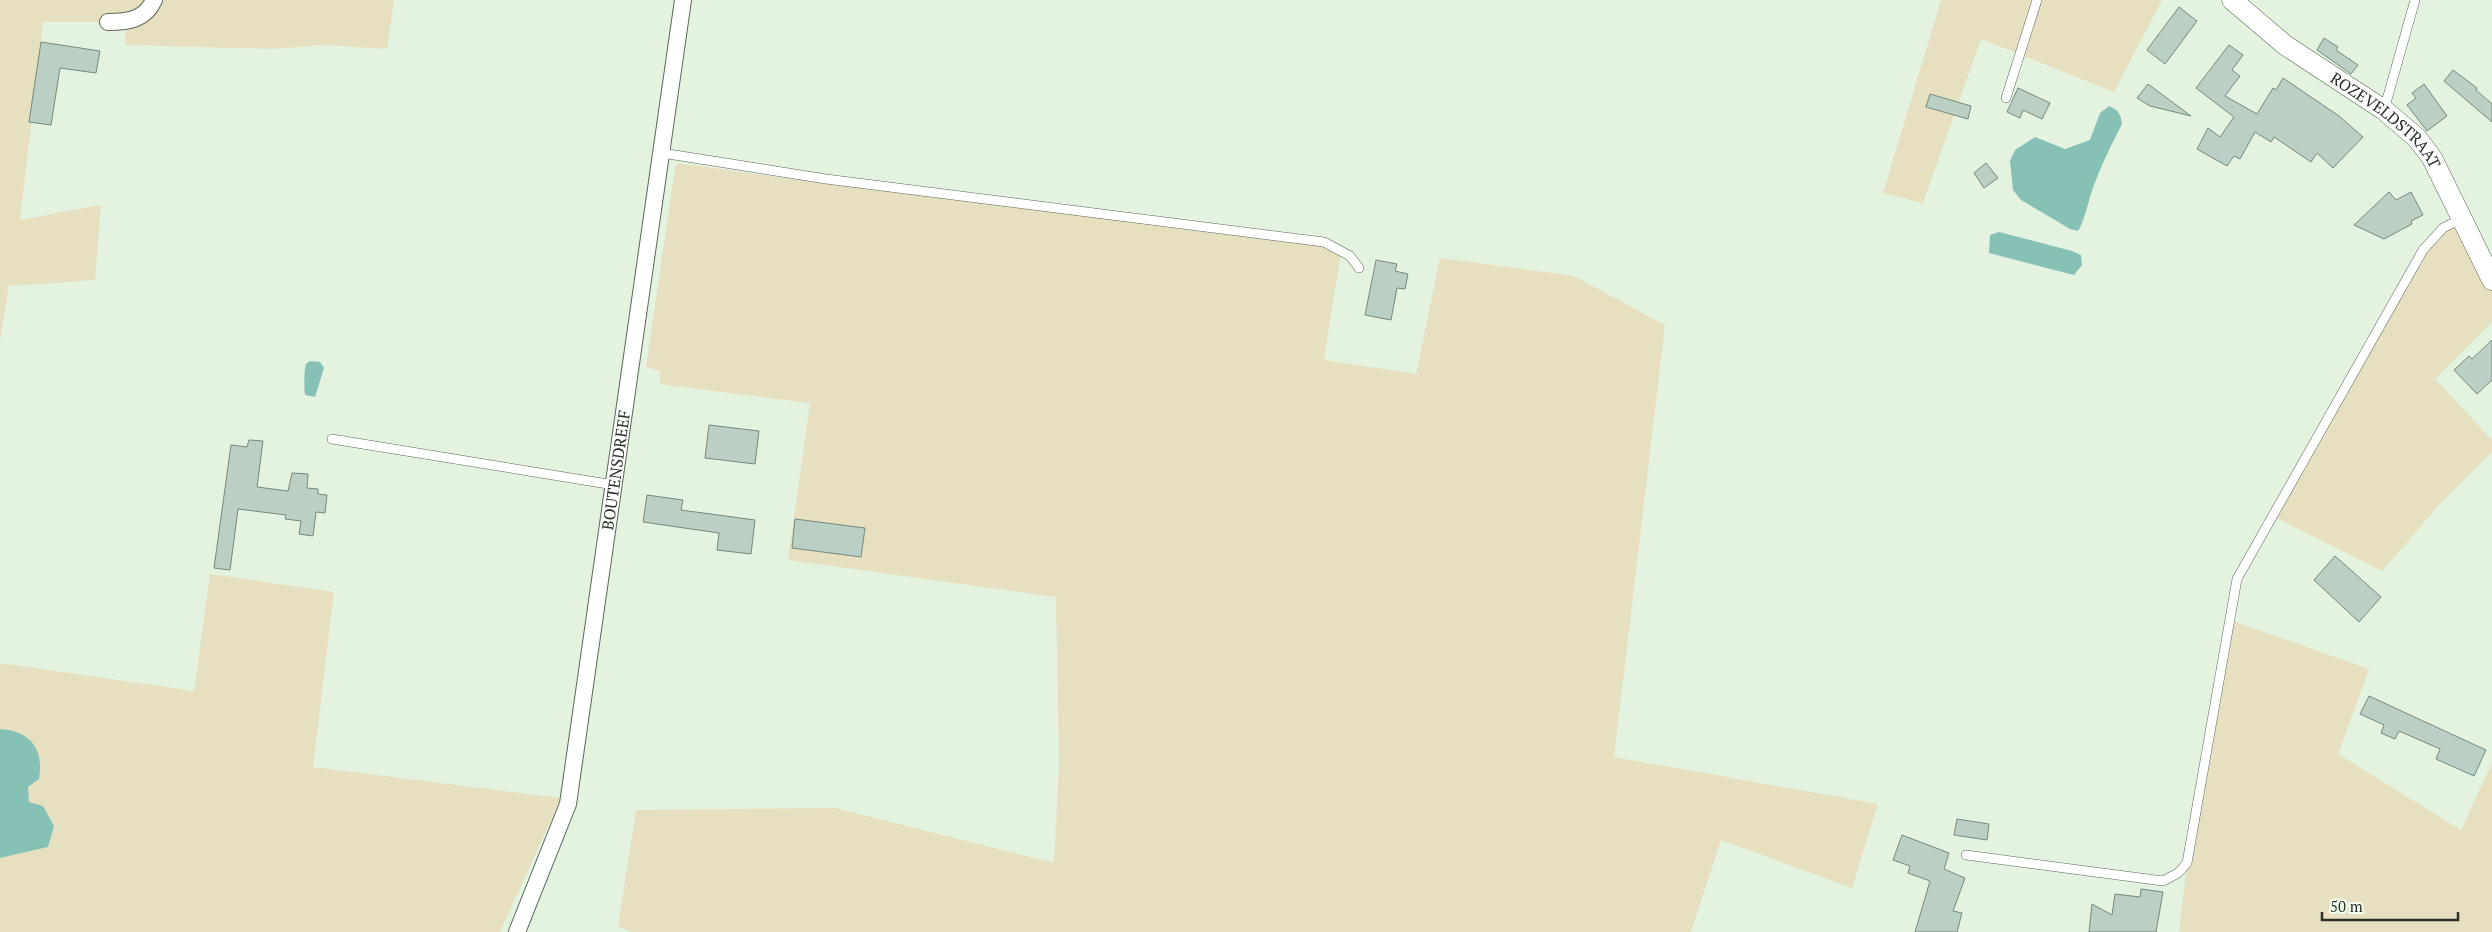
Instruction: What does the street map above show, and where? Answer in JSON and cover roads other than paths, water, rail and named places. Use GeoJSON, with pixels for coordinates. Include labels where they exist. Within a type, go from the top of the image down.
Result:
{"type":"FeatureCollection","features":[{"type":"Feature","properties":{"kind":"street"},"geometry":{"type":"LineString","coordinates":[[108,22],[126,22],[138,18],[145,14],[154,0]]}},
{"type":"Feature","properties":{"kind":"street","name":"BOUTENSDREEF"},"geometry":{"type":"LineString","coordinates":[[518,932],[568,804],[683,0]]}},
{"type":"Feature","properties":{"kind":"street","name":"ROZEVELDSTRAAT"},"geometry":{"type":"LineString","coordinates":[[2232,0],[2285,45],[2384,110],[2416,138],[2432,158],[2492,280]]}},
{"type":"Feature","properties":{"kind":"lane"},"geometry":{"type":"LineString","coordinates":[[2006,98],[2037,0]]}},
{"type":"Feature","properties":{"kind":"lane"},"geometry":{"type":"LineString","coordinates":[[2384,110],[2415,0]]}},
{"type":"Feature","properties":{"kind":"lane"},"geometry":{"type":"LineString","coordinates":[[662,153],[826,179],[1324,242],[1350,256],[1359,268]]}},
{"type":"Feature","properties":{"kind":"lane"},"geometry":{"type":"LineString","coordinates":[[1966,855],[2163,881],[2178,873],[2187,863],[2237,579],[2424,250],[2443,228],[2463,218]]}},
{"type":"Feature","properties":{"kind":"lane"},"geometry":{"type":"LineString","coordinates":[[332,439],[614,485]]}},
{"type":"Feature","properties":{"kind":"water"},"geometry":{"type":"Polygon","coordinates":[[[2109,106],[2118,113],[2122,124],[2099,173],[2081,226],[2078,231],[2070,229],[2021,200],[2013,190],[2010,161],[2015,150],[2035,137],[2065,149],[2090,140],[2100,113],[2109,106]]]}},
{"type":"Feature","properties":{"kind":"water"},"geometry":{"type":"Polygon","coordinates":[[[1999,232],[2072,251],[2081,255],[2082,265],[2074,275],[1989,253],[1990,235],[1999,232]]]}},
{"type":"Feature","properties":{"kind":"water"},"geometry":{"type":"Polygon","coordinates":[[[310,361],[320,362],[324,368],[315,397],[305,395],[305,367],[310,361]]]}},
{"type":"Feature","properties":{"kind":"water"},"geometry":{"type":"Polygon","coordinates":[[[0,729],[20,733],[33,744],[37,751],[40,768],[39,779],[28,787],[29,802],[43,806],[54,826],[48,847],[0,858],[0,729]]]}}]}
